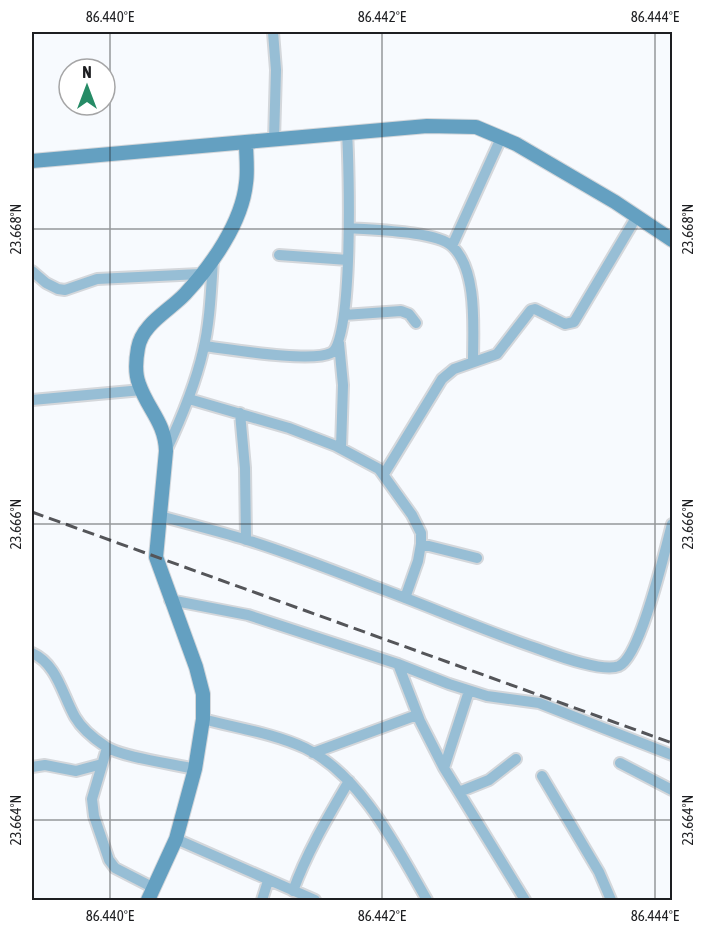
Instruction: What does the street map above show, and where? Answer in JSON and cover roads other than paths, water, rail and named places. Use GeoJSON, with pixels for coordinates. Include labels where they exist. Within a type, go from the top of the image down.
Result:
{"type":"FeatureCollection","features":[{"type":"Feature","properties":{"kind":"street"},"geometry":{"type":"LineString","coordinates":[[273,32],[276,70],[274,140]]}},
{"type":"Feature","properties":{"kind":"street"},"geometry":{"type":"LineString","coordinates":[[32,161],[427,126],[476,127],[526,150],[637,216],[672,240]]}},
{"type":"Feature","properties":{"kind":"street"},"geometry":{"type":"LineString","coordinates":[[341,448],[344,385],[339,343],[344,315],[348,260],[347,133]]}},
{"type":"Feature","properties":{"kind":"street"},"geometry":{"type":"LineString","coordinates":[[452,246],[501,138]]}},
{"type":"Feature","properties":{"kind":"street"},"geometry":{"type":"LineString","coordinates":[[107,748],[92,800],[94,816],[108,860],[115,868],[151,894],[176,839],[195,769],[203,719],[202,694],[196,667],[156,557],[166,437],[138,383],[136,360],[141,334],[184,295],[228,237],[246,184],[246,142]]}},
{"type":"Feature","properties":{"kind":"street"},"geometry":{"type":"LineString","coordinates":[[384,474],[442,379],[454,369],[497,354],[531,309],[565,324],[574,322],[637,216]]}},
{"type":"Feature","properties":{"kind":"street"},"geometry":{"type":"LineString","coordinates":[[349,228],[405,232],[437,239],[452,246],[467,273],[470,288],[473,362]]}},
{"type":"Feature","properties":{"kind":"street"},"geometry":{"type":"LineString","coordinates":[[279,255],[348,260]]}},
{"type":"Feature","properties":{"kind":"street"},"geometry":{"type":"LineString","coordinates":[[166,451],[189,399],[204,346],[213,259]]}},
{"type":"Feature","properties":{"kind":"street"},"geometry":{"type":"LineString","coordinates":[[32,271],[46,283],[65,290],[97,279],[201,274]]}},
{"type":"Feature","properties":{"kind":"street"},"geometry":{"type":"LineString","coordinates":[[344,315],[401,311],[409,314],[416,323]]}},
{"type":"Feature","properties":{"kind":"street"},"geometry":{"type":"LineString","coordinates":[[204,346],[263,354],[304,355],[330,354],[339,343]]}},
{"type":"Feature","properties":{"kind":"street"},"geometry":{"type":"LineString","coordinates":[[32,400],[142,390]]}},
{"type":"Feature","properties":{"kind":"street"},"geometry":{"type":"LineString","coordinates":[[189,399],[289,428],[341,448],[379,469],[418,525],[421,544],[405,598]]}},
{"type":"Feature","properties":{"kind":"street"},"geometry":{"type":"LineString","coordinates":[[240,413],[245,468],[246,540]]}},
{"type":"Feature","properties":{"kind":"street"},"geometry":{"type":"LineString","coordinates":[[160,516],[246,540],[405,598],[489,633],[573,661],[605,668],[618,667],[627,660],[634,648],[649,607],[672,524]]}},
{"type":"Feature","properties":{"kind":"street"},"geometry":{"type":"LineString","coordinates":[[421,544],[477,558]]}},
{"type":"Feature","properties":{"kind":"street"},"geometry":{"type":"LineString","coordinates":[[170,600],[248,615],[398,664],[469,691],[502,699],[539,703],[672,755]]}},
{"type":"Feature","properties":{"kind":"street"},"geometry":{"type":"LineString","coordinates":[[32,653],[43,659],[52,671],[76,718],[90,735],[107,748],[195,769]]}},
{"type":"Feature","properties":{"kind":"street"},"geometry":{"type":"LineString","coordinates":[[398,664],[417,715],[444,768],[525,900]]}},
{"type":"Feature","properties":{"kind":"street"},"geometry":{"type":"LineString","coordinates":[[444,768],[469,691]]}},
{"type":"Feature","properties":{"kind":"street"},"geometry":{"type":"LineString","coordinates":[[314,753],[417,715]]}},
{"type":"Feature","properties":{"kind":"street"},"geometry":{"type":"LineString","coordinates":[[203,719],[287,741],[314,753],[349,781],[370,808],[427,900]]}},
{"type":"Feature","properties":{"kind":"street"},"geometry":{"type":"LineString","coordinates":[[459,792],[489,780],[516,759]]}},
{"type":"Feature","properties":{"kind":"street"},"geometry":{"type":"LineString","coordinates":[[620,763],[672,790]]}},
{"type":"Feature","properties":{"kind":"street"},"geometry":{"type":"LineString","coordinates":[[32,767],[45,765],[76,771],[102,764]]}},
{"type":"Feature","properties":{"kind":"street"},"geometry":{"type":"LineString","coordinates":[[542,776],[599,872],[611,900]]}},
{"type":"Feature","properties":{"kind":"street"},"geometry":{"type":"LineString","coordinates":[[293,891],[318,834],[349,781]]}},
{"type":"Feature","properties":{"kind":"street"},"geometry":{"type":"LineString","coordinates":[[176,839],[315,900]]}},
{"type":"Feature","properties":{"kind":"street"},"geometry":{"type":"LineString","coordinates":[[262,900],[268,881]]}},
{"type":"Feature","properties":{"kind":"railway"},"geometry":{"type":"LineString","coordinates":[[32,512],[672,743]]}}]}
